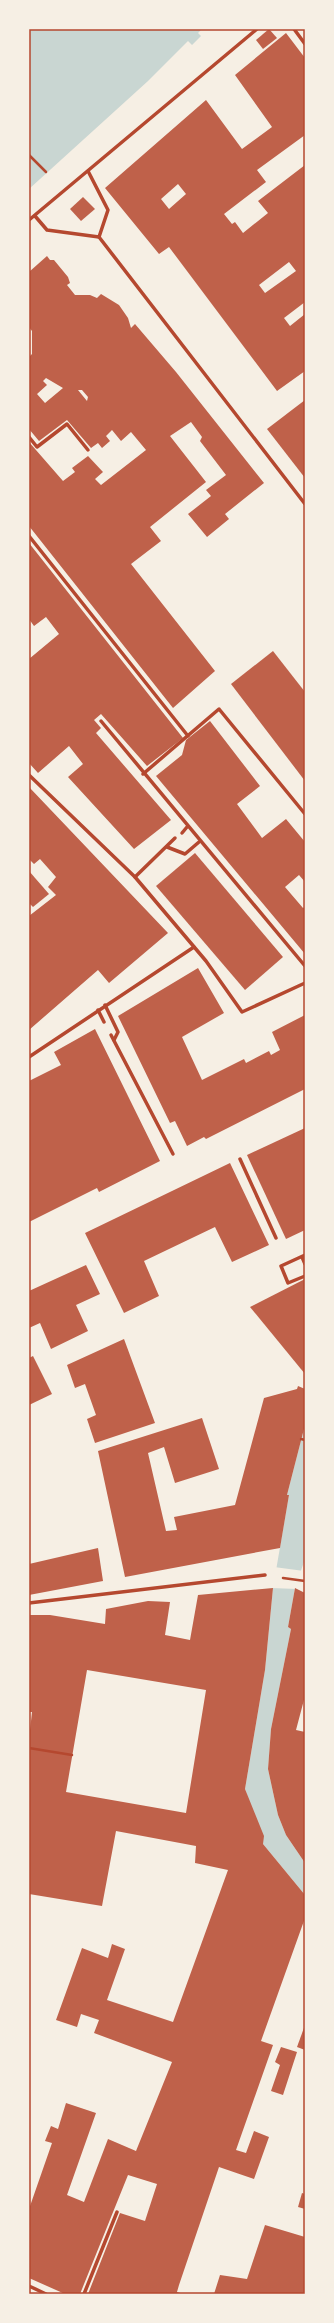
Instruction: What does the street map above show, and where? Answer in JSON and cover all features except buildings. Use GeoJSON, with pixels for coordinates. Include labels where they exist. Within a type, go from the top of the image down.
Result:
{"type":"FeatureCollection","features":[{"type":"Feature","properties":{"kind":"street"},"geometry":{"type":"LineString","coordinates":[[29,220],[257,29]]}},
{"type":"Feature","properties":{"kind":"street"},"geometry":{"type":"LineString","coordinates":[[294,29],[305,44]]}},
{"type":"Feature","properties":{"kind":"street"},"geometry":{"type":"LineString","coordinates":[[88,171],[108,210],[100,237]]}},
{"type":"Feature","properties":{"kind":"street"},"geometry":{"type":"LineString","coordinates":[[35,216],[47,230],[100,237],[305,504]]}},
{"type":"Feature","properties":{"kind":"street"},"geometry":{"type":"LineString","coordinates":[[29,437],[37,447],[67,424],[88,450]]}},
{"type":"Feature","properties":{"kind":"street"},"geometry":{"type":"LineString","coordinates":[[29,536],[188,736]]}},
{"type":"Feature","properties":{"kind":"street"},"geometry":{"type":"LineString","coordinates":[[143,774],[219,709],[305,814]]}},
{"type":"Feature","properties":{"kind":"street"},"geometry":{"type":"LineString","coordinates":[[101,721],[199,842],[305,966]]}},
{"type":"Feature","properties":{"kind":"street"},"geometry":{"type":"LineString","coordinates":[[29,775],[135,877],[194,947],[242,1012],[305,983]]}},
{"type":"Feature","properties":{"kind":"street"},"geometry":{"type":"LineString","coordinates":[[182,833],[187,827]]}},
{"type":"Feature","properties":{"kind":"street"},"geometry":{"type":"LineString","coordinates":[[135,877],[175,838]]}},
{"type":"Feature","properties":{"kind":"street"},"geometry":{"type":"LineString","coordinates":[[167,846],[185,854],[199,842]]}},
{"type":"Feature","properties":{"kind":"street"},"geometry":{"type":"LineString","coordinates":[[29,1057],[194,947]]}},
{"type":"Feature","properties":{"kind":"street"},"geometry":{"type":"LineString","coordinates":[[105,1005],[118,1032],[114,1040]]}},
{"type":"Feature","properties":{"kind":"street"},"geometry":{"type":"LineString","coordinates":[[98,1010],[104,1022]]}},
{"type":"Feature","properties":{"kind":"street"},"geometry":{"type":"LineString","coordinates":[[110,1034],[174,1154]]}},
{"type":"Feature","properties":{"kind":"street"},"geometry":{"type":"LineString","coordinates":[[240,1159],[276,1238]]}},
{"type":"Feature","properties":{"kind":"street"},"geometry":{"type":"LineString","coordinates":[[305,1264],[303,1256],[281,1266],[288,1283],[305,1276]]}},
{"type":"Feature","properties":{"kind":"street"},"geometry":{"type":"LineString","coordinates":[[29,1603],[265,1575]]}},
{"type":"Feature","properties":{"kind":"street"},"geometry":{"type":"LineString","coordinates":[[84,2294],[117,2212]]}},
{"type":"Feature","properties":{"kind":"street"},"geometry":{"type":"LineString","coordinates":[[29,2286],[46,2294]]}},
{"type":"Feature","properties":{"kind":"path"},"geometry":{"type":"LineString","coordinates":[[29,155],[46,172]]}},
{"type":"Feature","properties":{"kind":"path"},"geometry":{"type":"LineString","coordinates":[[29,161],[34,160]]}},
{"type":"Feature","properties":{"kind":"path"},"geometry":{"type":"LineString","coordinates":[[301,1439],[305,1440]]}},
{"type":"Feature","properties":{"kind":"path"},"geometry":{"type":"LineString","coordinates":[[280,1578],[303,1581]]}},
{"type":"Feature","properties":{"kind":"path"},"geometry":{"type":"LineString","coordinates":[[29,1748],[72,1755]]}},
{"type":"Feature","properties":{"kind":"shaded area"},"geometry":{"type":"Polygon","coordinates":[[[29,29],[202,29],[198,33],[201,36],[192,45],[188,41],[148,81],[29,189],[29,29]]]}},
{"type":"Feature","properties":{"kind":"shaded area"},"geometry":{"type":"Polygon","coordinates":[[[305,1425],[305,1559],[295,1588],[288,1627],[291,1629],[271,1729],[268,1769],[278,1815],[286,1835],[305,1863],[305,1895],[263,1844],[245,1789],[265,1670],[273,1588],[289,1495],[287,1495],[305,1425]]]}},
{"type":"Feature","properties":{"kind":"pier"},"geometry":{"type":"Polygon","coordinates":[[[274,1567],[304,1571],[297,1589],[271,1588],[274,1567]]]}}]}
